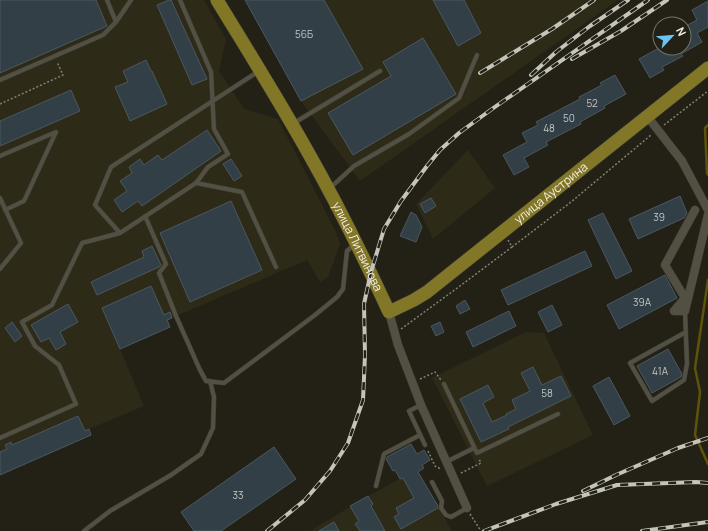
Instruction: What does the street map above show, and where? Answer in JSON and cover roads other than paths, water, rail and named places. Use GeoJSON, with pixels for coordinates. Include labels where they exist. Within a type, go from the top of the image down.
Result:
{"type":"FeatureCollection","features":[{"type":"Feature","properties":{"kind":"main road","name":"улица Литвинова"},"geometry":{"type":"LineString","coordinates":[[217,0],[292,124],[328,189],[389,312]]}},
{"type":"Feature","properties":{"kind":"main road","name":"улица Аустрина"},"geometry":{"type":"LineString","coordinates":[[389,312],[427,292],[548,194],[708,68]]}},
{"type":"Feature","properties":{"kind":"street"},"geometry":{"type":"LineString","coordinates":[[647,116],[682,161],[708,210]]}},
{"type":"Feature","properties":{"kind":"street"},"geometry":{"type":"LineString","coordinates":[[695,210],[665,264],[684,298],[674,311],[685,311],[708,215]]}},
{"type":"Feature","properties":{"kind":"street","name":"улица Литвинова"},"geometry":{"type":"LineString","coordinates":[[389,312],[398,345],[413,383],[467,508]]}},
{"type":"Feature","properties":{"kind":"lane"},"geometry":{"type":"LineString","coordinates":[[107,0],[116,22]]}},
{"type":"Feature","properties":{"kind":"lane"},"geometry":{"type":"LineString","coordinates":[[0,80],[103,35],[116,22],[132,0]]}},
{"type":"Feature","properties":{"kind":"lane"},"geometry":{"type":"LineString","coordinates":[[0,438],[76,404],[59,365],[35,346],[22,322],[52,305],[82,243],[120,233],[196,183],[208,167],[228,154],[214,129],[211,72],[180,0]]}},
{"type":"Feature","properties":{"kind":"lane"},"geometry":{"type":"LineString","coordinates":[[328,189],[354,166],[409,134],[459,98],[478,55]]}},
{"type":"Feature","properties":{"kind":"lane"},"geometry":{"type":"LineString","coordinates":[[120,233],[95,204],[111,167],[259,71]]}},
{"type":"Feature","properties":{"kind":"lane"},"geometry":{"type":"LineString","coordinates":[[292,124],[380,71]]}},
{"type":"Feature","properties":{"kind":"lane"},"geometry":{"type":"LineString","coordinates":[[0,156],[56,132],[24,201],[5,210]]}},
{"type":"Feature","properties":{"kind":"lane"},"geometry":{"type":"LineString","coordinates":[[196,183],[242,192],[276,266]]}},
{"type":"Feature","properties":{"kind":"lane"},"geometry":{"type":"LineString","coordinates":[[0,198],[21,244],[0,269]]}},
{"type":"Feature","properties":{"kind":"lane"},"geometry":{"type":"LineString","coordinates":[[145,216],[166,264],[159,273],[170,302],[206,381],[224,383],[337,297],[343,289],[347,251],[356,243]]}},
{"type":"Feature","properties":{"kind":"lane"},"geometry":{"type":"LineString","coordinates":[[685,311],[685,326],[686,334],[687,364],[684,380],[652,401],[630,363],[665,344],[672,340],[679,336],[686,332]]}},
{"type":"Feature","properties":{"kind":"lane"},"geometry":{"type":"LineString","coordinates":[[84,531],[110,511],[172,476],[201,454],[213,428],[214,397],[210,381]]}},
{"type":"Feature","properties":{"kind":"lane"},"geometry":{"type":"LineString","coordinates":[[444,384],[477,453],[558,414]]}},
{"type":"Feature","properties":{"kind":"lane"},"geometry":{"type":"LineString","coordinates":[[422,405],[408,412],[425,445]]}},
{"type":"Feature","properties":{"kind":"lane"},"geometry":{"type":"LineString","coordinates":[[376,486],[384,454],[420,434]]}},
{"type":"Feature","properties":{"kind":"lane"},"geometry":{"type":"LineString","coordinates":[[446,462],[474,448]]}},
{"type":"Feature","properties":{"kind":"lane"},"geometry":{"type":"LineString","coordinates":[[432,482],[442,501],[441,508],[446,515],[451,517],[467,508]]}},
{"type":"Feature","properties":{"kind":"waterway"},"geometry":{"type":"LineString","coordinates":[[708,125],[705,128],[708,175]]}},
{"type":"Feature","properties":{"kind":"waterway"},"geometry":{"type":"LineString","coordinates":[[708,280],[695,368],[700,392],[695,435],[708,464]]}},
{"type":"Feature","properties":{"kind":"railway"},"geometry":{"type":"LineString","coordinates":[[480,73],[552,29],[594,0]]}},
{"type":"Feature","properties":{"kind":"railway"},"geometry":{"type":"LineString","coordinates":[[531,75],[556,52],[628,0]]}},
{"type":"Feature","properties":{"kind":"railway"},"geometry":{"type":"LineString","coordinates":[[267,531],[305,500],[330,471],[348,443],[363,400],[365,355],[364,304],[371,272],[384,229],[401,201],[440,150],[459,133],[648,0]]}},
{"type":"Feature","properties":{"kind":"railway"},"geometry":{"type":"LineString","coordinates":[[572,59],[621,31],[667,0]]}},
{"type":"Feature","properties":{"kind":"railway"},"geometry":{"type":"LineString","coordinates":[[583,491],[678,448],[708,438]]}},
{"type":"Feature","properties":{"kind":"railway"},"geometry":{"type":"LineString","coordinates":[[484,531],[556,504],[617,485],[696,482],[708,483]]}},
{"type":"Feature","properties":{"kind":"railway"},"geometry":{"type":"LineString","coordinates":[[642,531],[708,522]]}}]}
